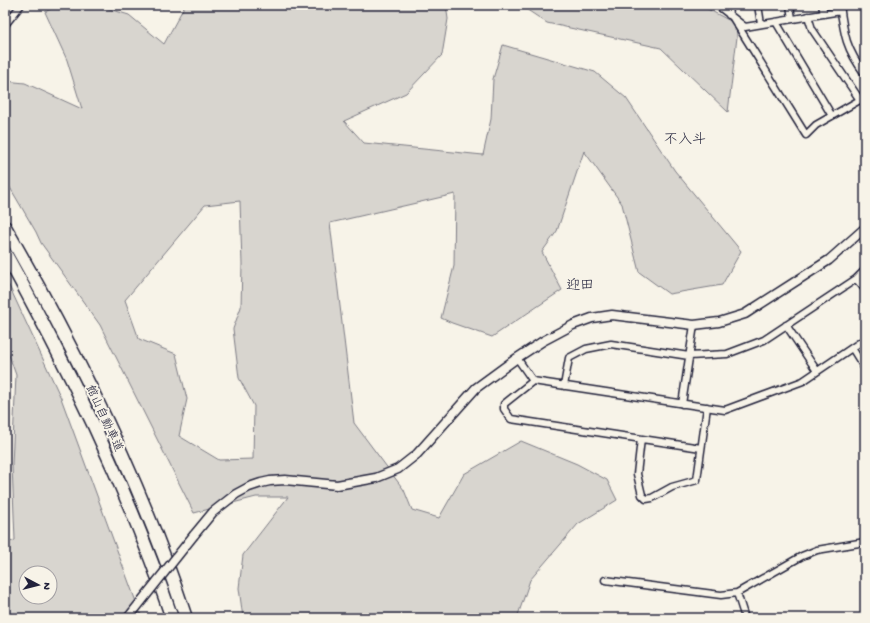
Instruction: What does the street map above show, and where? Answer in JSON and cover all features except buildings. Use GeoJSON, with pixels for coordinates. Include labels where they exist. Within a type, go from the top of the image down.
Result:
{"type":"FeatureCollection","features":[{"type":"Feature","properties":{"kind":"highway","name":"館山自動車道"},"geometry":{"type":"LineString","coordinates":[[5,227],[79,362],[115,439],[148,515],[186,618]]}},
{"type":"Feature","properties":{"kind":"highway","name":"館山自動車道"},"geometry":{"type":"LineString","coordinates":[[5,253],[64,362],[104,444],[136,519],[172,618]]}},
{"type":"Feature","properties":{"kind":"street"},"geometry":{"type":"LineString","coordinates":[[5,25],[21,5]]}},
{"type":"Feature","properties":{"kind":"street"},"geometry":{"type":"LineString","coordinates":[[717,5],[745,27],[824,14],[840,8],[846,42],[854,58],[865,74]]}},
{"type":"Feature","properties":{"kind":"street"},"geometry":{"type":"LineString","coordinates":[[728,5],[731,17],[806,135],[816,125],[863,99],[812,28],[808,16]]}},
{"type":"Feature","properties":{"kind":"street"},"geometry":{"type":"LineString","coordinates":[[758,5],[761,24]]}},
{"type":"Feature","properties":{"kind":"street"},"geometry":{"type":"LineString","coordinates":[[790,5],[792,19]]}},
{"type":"Feature","properties":{"kind":"street"},"geometry":{"type":"LineString","coordinates":[[822,5],[824,14]]}},
{"type":"Feature","properties":{"kind":"street"},"geometry":{"type":"LineString","coordinates":[[776,22],[832,116]]}},
{"type":"Feature","properties":{"kind":"street"},"geometry":{"type":"LineString","coordinates":[[128,618],[213,512],[236,494],[249,487],[270,481],[285,480],[337,485],[376,478],[398,469],[417,454],[476,388],[543,341],[592,318],[612,315],[694,325],[719,322],[745,314],[829,260],[865,228]]}},
{"type":"Feature","properties":{"kind":"street"},"geometry":{"type":"LineString","coordinates":[[564,386],[569,358],[586,349],[611,344],[689,356],[727,354],[764,340],[856,279],[865,270]]}},
{"type":"Feature","properties":{"kind":"street"},"geometry":{"type":"LineString","coordinates":[[856,279],[865,289]]}},
{"type":"Feature","properties":{"kind":"street"},"geometry":{"type":"LineString","coordinates":[[682,404],[694,325]]}},
{"type":"Feature","properties":{"kind":"street"},"geometry":{"type":"LineString","coordinates":[[786,325],[817,371]]}},
{"type":"Feature","properties":{"kind":"street"},"geometry":{"type":"LineString","coordinates":[[517,358],[533,381],[725,410],[803,380],[865,339]]}},
{"type":"Feature","properties":{"kind":"street"},"geometry":{"type":"LineString","coordinates":[[852,348],[865,369]]}},
{"type":"Feature","properties":{"kind":"street"},"geometry":{"type":"LineString","coordinates":[[533,381],[504,404],[504,409],[511,419],[701,448]]}},
{"type":"Feature","properties":{"kind":"street"},"geometry":{"type":"LineString","coordinates":[[641,439],[637,474],[642,495],[646,499],[652,498],[672,487],[697,480],[707,407]]}},
{"type":"Feature","properties":{"kind":"street"},"geometry":{"type":"LineString","coordinates":[[606,580],[721,595],[737,593],[802,556],[817,550],[865,542]]}},
{"type":"Feature","properties":{"kind":"street"},"geometry":{"type":"LineString","coordinates":[[737,593],[745,618]]}},
{"type":"Feature","properties":{"kind":"shaded area"},"geometry":{"type":"Polygon","coordinates":[[[58,5],[96,5],[129,15],[164,44],[185,5],[446,5],[448,19],[442,55],[406,93],[344,121],[364,143],[483,155],[491,119],[493,79],[503,45],[595,72],[626,98],[675,171],[741,251],[722,285],[669,294],[639,272],[622,204],[584,151],[557,231],[542,252],[562,290],[492,337],[441,318],[454,266],[455,194],[330,223],[354,423],[404,490],[412,510],[439,518],[464,474],[521,441],[577,464],[607,480],[617,500],[578,524],[530,580],[517,618],[243,618],[239,588],[243,555],[288,497],[256,497],[194,513],[100,325],[41,243],[5,179],[5,81],[25,83],[82,109],[67,60],[45,12],[58,5]],[[240,201],[205,205],[125,300],[139,339],[176,354],[187,399],[179,436],[219,460],[253,459],[254,406],[239,378],[233,329],[241,307],[242,264],[240,201]]]}},
{"type":"Feature","properties":{"kind":"shaded area"},"geometry":{"type":"Polygon","coordinates":[[[520,5],[700,5],[736,24],[737,37],[728,112],[661,48],[547,23],[520,5]]]}},
{"type":"Feature","properties":{"kind":"shaded area"},"geometry":{"type":"Polygon","coordinates":[[[5,277],[61,398],[142,618],[5,618],[5,544],[15,540],[12,465],[16,375],[5,344],[5,277]]]}},
{"type":"Feature","properties":{"kind":"district","name":"不入斗"},"geometry":{"type":"Point","coordinates":[685,138]}},
{"type":"Feature","properties":{"kind":"district","name":"迎田"},"geometry":{"type":"Point","coordinates":[580,284]}}]}
